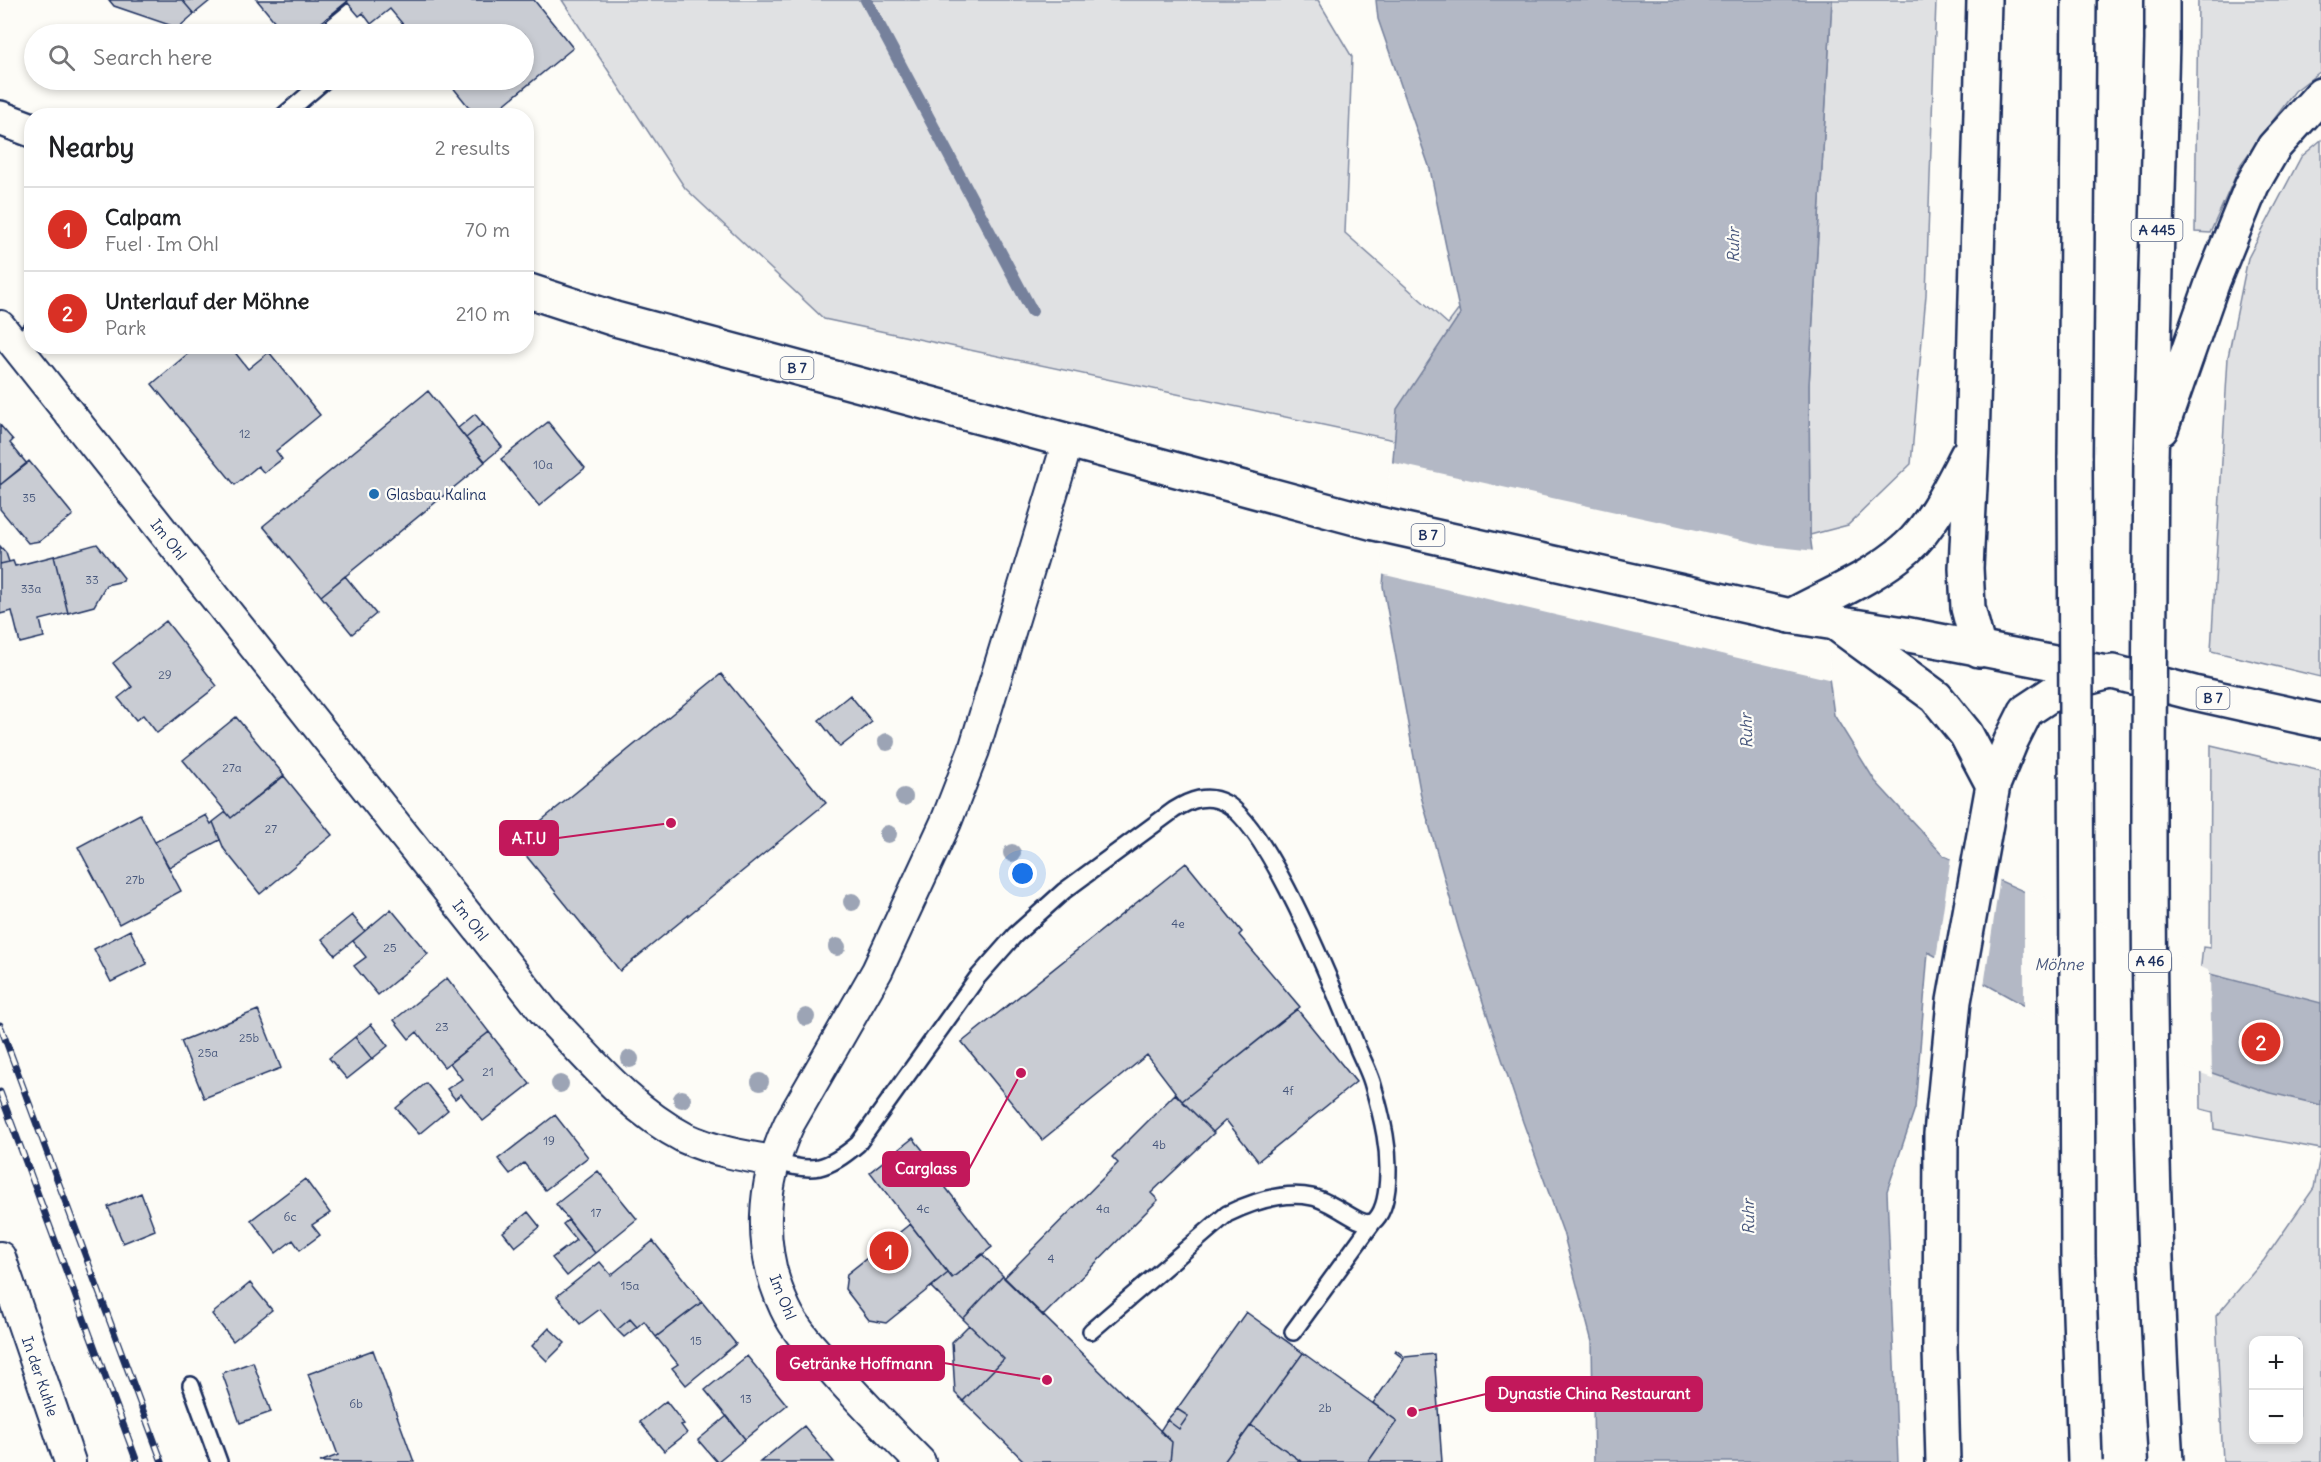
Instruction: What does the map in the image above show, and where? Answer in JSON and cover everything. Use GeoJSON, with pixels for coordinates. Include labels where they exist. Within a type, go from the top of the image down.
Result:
{"type":"FeatureCollection","features":[{"type":"Feature","properties":{"kind":"main road"},"geometry":{"type":"LineString","coordinates":[[1979,650],[1968,608],[1966,568],[1972,445],[1984,0]]}},
{"type":"Feature","properties":{"kind":"main road"},"geometry":{"type":"LineString","coordinates":[[2079,0],[2075,458],[2078,1256],[2085,1462]]}},
{"type":"Feature","properties":{"kind":"main road","name":"A 445"},"geometry":{"type":"LineString","coordinates":[[2151,459],[2162,0]]}},
{"type":"Feature","properties":{"kind":"main road"},"geometry":{"type":"LineString","coordinates":[[2151,459],[2213,281],[2252,185],[2274,147],[2321,95]]}},
{"type":"Feature","properties":{"kind":"main road"},"geometry":{"type":"LineString","coordinates":[[0,118],[24,127]]}},
{"type":"Feature","properties":{"kind":"main road","name":"B 7"},"geometry":{"type":"LineString","coordinates":[[534,293],[615,319],[1374,523],[1791,616],[1905,634],[2106,673],[2114,672],[2194,693],[2321,721]]}},
{"type":"Feature","properties":{"kind":"main road"},"geometry":{"type":"LineString","coordinates":[[1791,616],[1887,563],[1909,546],[1941,504],[1972,445]]}},
{"type":"Feature","properties":{"kind":"main road","name":"A 46"},"geometry":{"type":"LineString","coordinates":[[2151,459],[2148,814],[2160,1366],[2166,1462]]}},
{"type":"Feature","properties":{"kind":"main road"},"geometry":{"type":"LineString","coordinates":[[1838,625],[1936,697],[1966,734],[1993,785]]}},
{"type":"Feature","properties":{"kind":"main road"},"geometry":{"type":"LineString","coordinates":[[1943,1462],[1940,1361],[1941,1134],[1954,1001],[1993,785],[2026,711],[2068,683],[2106,673]]}},
{"type":"Feature","properties":{"kind":"street","name":"Im Ohl"},"geometry":{"type":"LineString","coordinates":[[32,354],[545,1013],[632,1103],[654,1119],[687,1138],[711,1147],[729,1153],[774,1161],[768,1182],[765,1237],[773,1274],[785,1309],[796,1327],[822,1358],[921,1462]]}},
{"type":"Feature","properties":{"kind":"street"},"geometry":{"type":"LineString","coordinates":[[774,1161],[789,1124],[877,970],[946,822],[974,750],[1068,441]]}},
{"type":"Feature","properties":{"kind":"street","name":"In der Kuhle"},"geometry":{"type":"LineString","coordinates":[[0,1257],[70,1462]]}},
{"type":"Feature","properties":{"kind":"lane"},"geometry":{"type":"LineString","coordinates":[[292,108],[313,90]]}},
{"type":"Feature","properties":{"kind":"lane"},"geometry":{"type":"LineString","coordinates":[[774,1161],[795,1168],[812,1170],[826,1167],[846,1154],[858,1144],[977,978],[1015,935],[1064,891],[1158,821],[1191,800],[1209,798],[1224,802],[1237,812],[1250,828],[1273,864],[1309,935],[1372,1081],[1385,1137],[1387,1192],[1379,1217],[1373,1222],[1293,1332]]}},
{"type":"Feature","properties":{"kind":"lane"},"geometry":{"type":"LineString","coordinates":[[1091,1331],[1227,1214],[1244,1206],[1287,1195],[1314,1197],[1358,1220],[1366,1223],[1373,1222]]}},
{"type":"Feature","properties":{"kind":"lane"},"geometry":{"type":"LineString","coordinates":[[190,1385],[219,1462]]}},
{"type":"Feature","properties":{"kind":"shaded area"},"geometry":{"type":"Polygon","coordinates":[[[562,0],[1318,0],[1352,57],[1345,233],[1448,324],[1516,233],[1662,497],[824,319],[685,188],[562,0]]]}},
{"type":"Feature","properties":{"kind":"shaded area"},"geometry":{"type":"Polygon","coordinates":[[[1832,0],[1936,0],[1926,295],[1911,464],[1848,525],[1810,535],[1809,385],[1832,0]]]}},
{"type":"Feature","properties":{"kind":"shaded area"},"geometry":{"type":"Polygon","coordinates":[[[2198,0],[2321,0],[2321,71],[2295,91],[2241,164],[2210,233],[2195,232],[2198,0]]]}},
{"type":"Feature","properties":{"kind":"shaded area"},"geometry":{"type":"Polygon","coordinates":[[[2321,140],[2321,677],[2211,651],[2228,357],[2248,258],[2301,157],[2321,140]]]}},
{"type":"Feature","properties":{"kind":"shaded area"},"geometry":{"type":"Polygon","coordinates":[[[2211,745],[2321,771],[2321,1149],[2214,1129],[2213,1112],[2201,1109],[2200,974],[2203,947],[2210,948],[2211,745]]]}},
{"type":"Feature","properties":{"kind":"shaded area"},"geometry":{"type":"Polygon","coordinates":[[[2321,1151],[2321,1462],[2223,1462],[2216,1316],[2264,1260],[2314,1188],[2321,1151]]]}},
{"type":"Feature","properties":{"kind":"water"},"geometry":{"type":"Polygon","coordinates":[[[1376,0],[1832,0],[1809,385],[1810,535],[1834,715],[1875,781],[1944,856],[2210,974],[2321,1003],[2321,1105],[2267,1092],[2036,1012],[1928,952],[1915,1108],[1887,1191],[1898,1462],[1594,1462],[1592,1342],[1563,1232],[1523,1122],[1459,930],[1421,796],[1383,586],[1397,409],[1460,314],[1430,169],[1378,19],[1376,0]]]}},
{"type":"Feature","properties":{"kind":"pier"},"geometry":{"type":"Polygon","coordinates":[[[1390,462],[1769,546],[1816,551],[1832,680],[1381,574],[1390,462]]]}},
{"type":"Feature","properties":{"kind":"pier"},"geometry":{"type":"Polygon","coordinates":[[[1951,856],[2000,877],[1984,986],[1936,959],[1951,856]]]}},
{"type":"Feature","properties":{"kind":"pier"},"geometry":{"type":"Polygon","coordinates":[[[2024,888],[2210,971],[2212,1077],[2035,1014],[2024,1008],[2024,888]]]}},
{"type":"Feature","properties":{"kind":"building"},"geometry":{"type":"Polygon","coordinates":[[[109,0],[182,0],[194,14],[183,24],[166,24],[114,6],[109,0]]]}},
{"type":"Feature","properties":{"kind":"building"},"geometry":{"type":"Polygon","coordinates":[[[182,0],[211,0],[194,14],[182,0]]]}},
{"type":"Feature","properties":{"kind":"building"},"geometry":{"type":"Polygon","coordinates":[[[257,0],[349,0],[319,24],[277,24],[257,0]]]}},
{"type":"Feature","properties":{"kind":"building"},"geometry":{"type":"Polygon","coordinates":[[[349,0],[534,0],[573,48],[534,80],[534,24],[403,24],[390,9],[371,24],[363,13],[359,16],[348,3],[325,22],[349,0]]]}},
{"type":"Feature","properties":{"kind":"building"},"geometry":{"type":"Polygon","coordinates":[[[455,90],[522,90],[500,108],[470,108],[455,90]]]}},
{"type":"Feature","properties":{"kind":"building"},"geometry":{"type":"Polygon","coordinates":[[[188,354],[236,354],[248,369],[267,354],[271,354],[320,415],[276,451],[282,459],[264,473],[258,466],[235,485],[152,384],[188,354]]]}},
{"type":"Feature","properties":{"kind":"building","name":"Glasbau Kalina"},"geometry":{"type":"Polygon","coordinates":[[[428,391],[485,462],[321,596],[263,526],[428,391]]]}},
{"type":"Feature","properties":{"kind":"building"},"geometry":{"type":"Polygon","coordinates":[[[475,414],[483,424],[466,438],[458,428],[475,414]]]}},
{"type":"Feature","properties":{"kind":"building"},"geometry":{"type":"Polygon","coordinates":[[[548,422],[585,468],[539,506],[501,459],[548,422]]]}},
{"type":"Feature","properties":{"kind":"building"},"geometry":{"type":"Polygon","coordinates":[[[483,424],[502,447],[485,461],[466,438],[483,424]]]}},
{"type":"Feature","properties":{"kind":"building"},"geometry":{"type":"Polygon","coordinates":[[[0,425],[13,440],[10,443],[27,464],[0,485],[0,425]]]}},
{"type":"Feature","properties":{"kind":"building"},"geometry":{"type":"Polygon","coordinates":[[[29,461],[73,515],[40,541],[28,543],[0,509],[0,485],[29,461]]]}},
{"type":"Feature","properties":{"kind":"building"},"geometry":{"type":"Polygon","coordinates":[[[97,544],[124,578],[123,581],[106,585],[94,606],[68,613],[54,556],[97,544]]]}},
{"type":"Feature","properties":{"kind":"building"},"geometry":{"type":"Polygon","coordinates":[[[0,546],[6,553],[9,562],[0,564],[0,546]]]}},
{"type":"Feature","properties":{"kind":"building"},"geometry":{"type":"Polygon","coordinates":[[[54,556],[68,613],[40,620],[44,637],[20,643],[12,611],[0,614],[0,564],[13,561],[15,566],[54,556]]]}},
{"type":"Feature","properties":{"kind":"building"},"geometry":{"type":"Polygon","coordinates":[[[345,576],[376,614],[352,634],[321,596],[345,576]]]}},
{"type":"Feature","properties":{"kind":"building"},"geometry":{"type":"Polygon","coordinates":[[[166,621],[217,686],[157,733],[143,715],[136,720],[118,698],[132,687],[113,663],[166,621]]]}},
{"type":"Feature","properties":{"kind":"building"},"geometry":{"type":"Polygon","coordinates":[[[721,674],[826,803],[620,971],[515,842],[721,674]]]}},
{"type":"Feature","properties":{"kind":"building"},"geometry":{"type":"Polygon","coordinates":[[[850,695],[872,722],[840,747],[819,720],[850,695]]]}},
{"type":"Feature","properties":{"kind":"building"},"geometry":{"type":"Polygon","coordinates":[[[236,717],[284,775],[231,818],[183,760],[236,717]]]}},
{"type":"Feature","properties":{"kind":"building"},"geometry":{"type":"Polygon","coordinates":[[[284,776],[332,835],[260,894],[224,849],[213,822],[226,812],[231,818],[284,776]]]}},
{"type":"Feature","properties":{"kind":"building"},"geometry":{"type":"Polygon","coordinates":[[[140,814],[181,891],[119,924],[78,847],[140,814]]]}},
{"type":"Feature","properties":{"kind":"building"},"geometry":{"type":"Polygon","coordinates":[[[206,815],[211,824],[213,822],[220,840],[169,867],[155,842],[206,815]]]}},
{"type":"Feature","properties":{"kind":"building"},"geometry":{"type":"Polygon","coordinates":[[[1186,863],[1242,932],[1239,935],[1300,1007],[1182,1101],[1147,1055],[1042,1140],[962,1042],[1186,863]]]}},
{"type":"Feature","properties":{"kind":"building"},"geometry":{"type":"Polygon","coordinates":[[[391,909],[428,954],[378,995],[354,966],[366,957],[353,941],[391,909]]]}},
{"type":"Feature","properties":{"kind":"building"},"geometry":{"type":"Polygon","coordinates":[[[352,915],[365,931],[335,955],[322,939],[352,915]]]}},
{"type":"Feature","properties":{"kind":"building"},"geometry":{"type":"Polygon","coordinates":[[[130,930],[147,964],[111,982],[94,949],[130,930]]]}},
{"type":"Feature","properties":{"kind":"building"},"geometry":{"type":"Polygon","coordinates":[[[447,978],[489,1032],[444,1067],[417,1032],[409,1039],[394,1020],[447,978]]]}},
{"type":"Feature","properties":{"kind":"building"},"geometry":{"type":"Polygon","coordinates":[[[1297,1009],[1356,1082],[1258,1161],[1226,1120],[1213,1132],[1182,1101],[1297,1009]]]}},
{"type":"Feature","properties":{"kind":"building"},"geometry":{"type":"Polygon","coordinates":[[[258,1010],[281,1068],[204,1098],[181,1041],[258,1010]]]}},
{"type":"Feature","properties":{"kind":"building"},"geometry":{"type":"Polygon","coordinates":[[[371,1024],[388,1046],[372,1059],[355,1037],[371,1024]]]}},
{"type":"Feature","properties":{"kind":"building"},"geometry":{"type":"Polygon","coordinates":[[[489,1032],[530,1084],[483,1121],[461,1094],[455,1099],[447,1089],[462,1079],[450,1063],[489,1032]]]}},
{"type":"Feature","properties":{"kind":"building"},"geometry":{"type":"Polygon","coordinates":[[[355,1037],[372,1059],[347,1079],[329,1058],[355,1037]]]}},
{"type":"Feature","properties":{"kind":"building"},"geometry":{"type":"Polygon","coordinates":[[[426,1083],[448,1110],[419,1134],[396,1108],[426,1083]]]}},
{"type":"Feature","properties":{"kind":"building"},"geometry":{"type":"Polygon","coordinates":[[[1175,1094],[1214,1133],[1151,1193],[1158,1200],[1043,1316],[1004,1278],[1118,1163],[1112,1157],[1175,1094]]]}},
{"type":"Feature","properties":{"kind":"building"},"geometry":{"type":"Polygon","coordinates":[[[555,1115],[588,1157],[545,1190],[524,1163],[510,1174],[498,1159],[555,1115]]]}},
{"type":"Feature","properties":{"kind":"building"},"geometry":{"type":"Polygon","coordinates":[[[913,1138],[950,1184],[946,1188],[992,1247],[952,1278],[870,1172],[913,1138]]]}},
{"type":"Feature","properties":{"kind":"building"},"geometry":{"type":"Polygon","coordinates":[[[598,1171],[637,1219],[595,1253],[556,1204],[598,1171]]]}},
{"type":"Feature","properties":{"kind":"building"},"geometry":{"type":"Polygon","coordinates":[[[305,1179],[330,1213],[312,1225],[320,1235],[300,1250],[293,1240],[276,1253],[251,1220],[305,1179]]]}},
{"type":"Feature","properties":{"kind":"building"},"geometry":{"type":"Polygon","coordinates":[[[141,1193],[155,1230],[123,1243],[108,1207],[141,1193]]]}},
{"type":"Feature","properties":{"kind":"building"},"geometry":{"type":"Polygon","coordinates":[[[528,1212],[540,1227],[515,1247],[503,1232],[528,1212]]]}},
{"type":"Feature","properties":{"kind":"building"},"geometry":{"type":"Polygon","coordinates":[[[568,1220],[595,1253],[567,1276],[552,1258],[576,1240],[563,1224],[568,1220]]]}},
{"type":"Feature","properties":{"kind":"building"},"geometry":{"type":"Polygon","coordinates":[[[910,1224],[948,1273],[886,1323],[869,1320],[845,1289],[847,1274],[910,1224]]]}},
{"type":"Feature","properties":{"kind":"building"},"geometry":{"type":"Polygon","coordinates":[[[653,1241],[702,1302],[656,1337],[644,1321],[637,1327],[630,1319],[617,1330],[600,1309],[580,1324],[557,1296],[600,1262],[611,1275],[653,1241]]]}},
{"type":"Feature","properties":{"kind":"building"},"geometry":{"type":"Polygon","coordinates":[[[982,1254],[1003,1276],[963,1319],[931,1287],[948,1273],[952,1278],[982,1254]]]}},
{"type":"Feature","properties":{"kind":"building"},"geometry":{"type":"Polygon","coordinates":[[[1003,1276],[1172,1442],[1170,1462],[1025,1462],[963,1401],[1004,1359],[963,1319],[1003,1276]]]}},
{"type":"Feature","properties":{"kind":"building"},"geometry":{"type":"Polygon","coordinates":[[[250,1283],[272,1310],[233,1341],[212,1314],[250,1283]]]}},
{"type":"Feature","properties":{"kind":"building"},"geometry":{"type":"Polygon","coordinates":[[[702,1302],[736,1344],[686,1385],[672,1368],[678,1364],[656,1337],[702,1302]]]}},
{"type":"Feature","properties":{"kind":"building"},"geometry":{"type":"Polygon","coordinates":[[[1246,1312],[1303,1353],[1224,1462],[1170,1462],[1172,1442],[1160,1431],[1167,1420],[1179,1429],[1188,1416],[1177,1409],[1246,1312]]]}},
{"type":"Feature","properties":{"kind":"building"},"geometry":{"type":"Polygon","coordinates":[[[630,1319],[637,1327],[624,1337],[617,1330],[630,1319]]]}},
{"type":"Feature","properties":{"kind":"building"},"geometry":{"type":"Polygon","coordinates":[[[969,1325],[1004,1359],[963,1401],[955,1393],[952,1342],[969,1325]]]}},
{"type":"Feature","properties":{"kind":"building"},"geometry":{"type":"Polygon","coordinates":[[[549,1328],[565,1343],[547,1361],[532,1346],[549,1328]]]}},
{"type":"Feature","properties":{"kind":"building"},"geometry":{"type":"Polygon","coordinates":[[[373,1350],[414,1462],[320,1462],[338,1455],[308,1374],[373,1350]]]}},
{"type":"Feature","properties":{"kind":"building"},"geometry":{"type":"Polygon","coordinates":[[[1396,1350],[1405,1357],[1434,1354],[1442,1462],[1368,1462],[1397,1421],[1373,1403],[1404,1359],[1395,1352],[1396,1350]]]}},
{"type":"Feature","properties":{"kind":"building"},"geometry":{"type":"Polygon","coordinates":[[[1303,1353],[1397,1421],[1368,1462],[1302,1462],[1251,1425],[1303,1353]]]}},
{"type":"Feature","properties":{"kind":"building"},"geometry":{"type":"Polygon","coordinates":[[[747,1356],[787,1405],[745,1439],[705,1390],[747,1356]]]}},
{"type":"Feature","properties":{"kind":"building"},"geometry":{"type":"Polygon","coordinates":[[[253,1362],[271,1412],[240,1423],[222,1373],[253,1362]]]}},
{"type":"Feature","properties":{"kind":"building"},"geometry":{"type":"Polygon","coordinates":[[[666,1401],[684,1424],[681,1425],[687,1433],[664,1451],[640,1422],[666,1401]]]}},
{"type":"Feature","properties":{"kind":"building"},"geometry":{"type":"Polygon","coordinates":[[[1177,1409],[1188,1416],[1179,1429],[1167,1420],[1177,1409]]]}},
{"type":"Feature","properties":{"kind":"building"},"geometry":{"type":"Polygon","coordinates":[[[727,1416],[745,1439],[717,1462],[698,1440],[727,1416]]]}},
{"type":"Feature","properties":{"kind":"building"},"geometry":{"type":"Polygon","coordinates":[[[1251,1425],[1302,1462],[1224,1462],[1251,1425]]]}},
{"type":"Feature","properties":{"kind":"building"},"geometry":{"type":"Polygon","coordinates":[[[804,1426],[834,1462],[760,1462],[804,1426]]]}},
{"type":"Feature","properties":{"kind":"waterway"},"geometry":{"type":"LineString","coordinates":[[866,0],[1032,311]]}},
{"type":"Feature","properties":{"kind":"railway"},"geometry":{"type":"LineString","coordinates":[[0,1025],[162,1462]]}},
{"type":"Feature","properties":{"kind":"railway"},"geometry":{"type":"LineString","coordinates":[[0,1092],[137,1462]]}},
{"type":"Feature","properties":{"kind":"place","name":"Glasbau Kalina"},"geometry":{"type":"Point","coordinates":[374,494]}},
{"type":"Feature","properties":{"kind":"place","name":"A.T.U"},"geometry":{"type":"Point","coordinates":[671,823]}},
{"type":"Feature","properties":{"kind":"place","name":"Unterlauf der Möhne"},"geometry":{"type":"Point","coordinates":[2261,1042]}},
{"type":"Feature","properties":{"kind":"place","name":"Carglass"},"geometry":{"type":"Point","coordinates":[1021,1073]}},
{"type":"Feature","properties":{"kind":"place","name":"Calpam"},"geometry":{"type":"Point","coordinates":[889,1251]}},
{"type":"Feature","properties":{"kind":"place","name":"Getränke Hoffmann"},"geometry":{"type":"Point","coordinates":[1047,1380]}},
{"type":"Feature","properties":{"kind":"place","name":"Dynastie China Restaurant"},"geometry":{"type":"Point","coordinates":[1412,1412]}},
{"type":"Feature","properties":{"kind":"water label","name":"Ruhr"},"geometry":{"type":"Point","coordinates":[1733,245]}},
{"type":"Feature","properties":{"kind":"water label","name":"Ruhr"},"geometry":{"type":"Point","coordinates":[1746,731]}},
{"type":"Feature","properties":{"kind":"water label","name":"Möhne"},"geometry":{"type":"Point","coordinates":[2059,964]}},
{"type":"Feature","properties":{"kind":"water label","name":"Ruhr"},"geometry":{"type":"Point","coordinates":[1748,1217]}}]}
